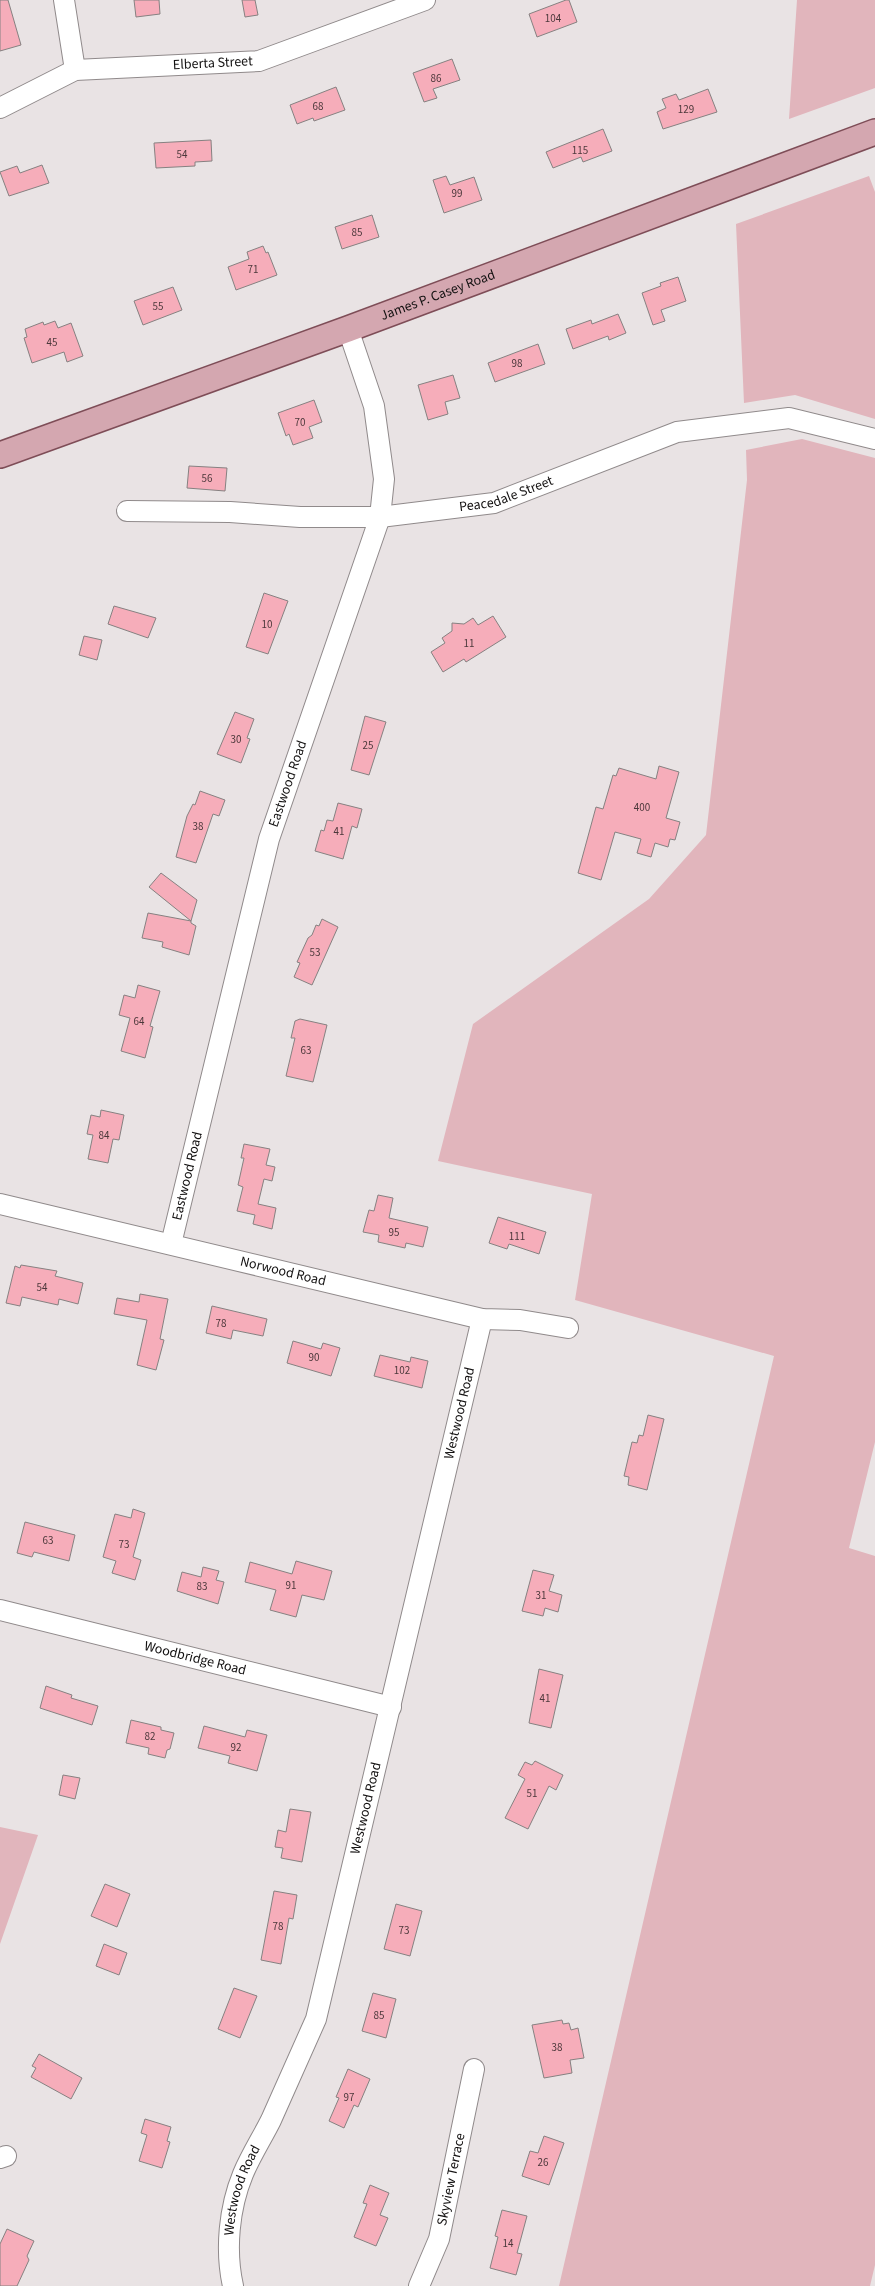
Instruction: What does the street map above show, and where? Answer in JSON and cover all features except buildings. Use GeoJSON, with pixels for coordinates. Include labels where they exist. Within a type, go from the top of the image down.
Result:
{"type":"FeatureCollection","features":[{"type":"Feature","properties":{"kind":"main road","name":"James P. Casey Road"},"geometry":{"type":"LineString","coordinates":[[0,455],[348,329],[875,132]]}},
{"type":"Feature","properties":{"kind":"street"},"geometry":{"type":"LineString","coordinates":[[64,0],[75,70]]}},
{"type":"Feature","properties":{"kind":"street","name":"Elberta Street"},"geometry":{"type":"LineString","coordinates":[[0,108],[75,70],[259,62],[378,9],[425,0]]}},
{"type":"Feature","properties":{"kind":"street","name":"Eastwood Road"},"geometry":{"type":"LineString","coordinates":[[170,1244],[269,839],[380,517],[384,479],[374,406],[348,329]]}},
{"type":"Feature","properties":{"kind":"street","name":"Peacedale Street"},"geometry":{"type":"LineString","coordinates":[[127,511],[230,512],[300,517],[380,517],[494,502],[677,432],[789,418],[875,439]]}},
{"type":"Feature","properties":{"kind":"street","name":"Norwood Road"},"geometry":{"type":"LineString","coordinates":[[0,1204],[482,1319],[520,1320],[568,1328]]}},
{"type":"Feature","properties":{"kind":"street","name":"Westwood Road"},"geometry":{"type":"LineString","coordinates":[[233,2286],[230,2273],[229,2246],[233,2205],[243,2174],[270,2122],[316,2019],[482,1319]]}},
{"type":"Feature","properties":{"kind":"street","name":"Woodbridge Road"},"geometry":{"type":"LineString","coordinates":[[0,1610],[391,1707]]}},
{"type":"Feature","properties":{"kind":"street","name":"Skyview Terrace"},"geometry":{"type":"LineString","coordinates":[[419,2286],[438,2239],[474,2069]]}},
{"type":"Feature","properties":{"kind":"shaded area"},"geometry":{"type":"Polygon","coordinates":[[[797,0],[875,0],[875,88],[789,119],[797,0]]]}},
{"type":"Feature","properties":{"kind":"shaded area"},"geometry":{"type":"Polygon","coordinates":[[[869,176],[875,192],[875,419],[795,395],[744,403],[736,224],[869,176]]]}},
{"type":"Feature","properties":{"kind":"shaded area"},"geometry":{"type":"Polygon","coordinates":[[[802,439],[875,458],[875,1442],[849,1548],[875,1556],[875,2265],[870,2286],[559,2286],[774,1356],[575,1300],[592,1194],[438,1161],[473,1024],[649,899],[706,835],[747,480],[746,450],[802,439]]]}},
{"type":"Feature","properties":{"kind":"shaded area"},"geometry":{"type":"Polygon","coordinates":[[[0,1827],[38,1835],[0,1944],[0,1827]]]}}]}
